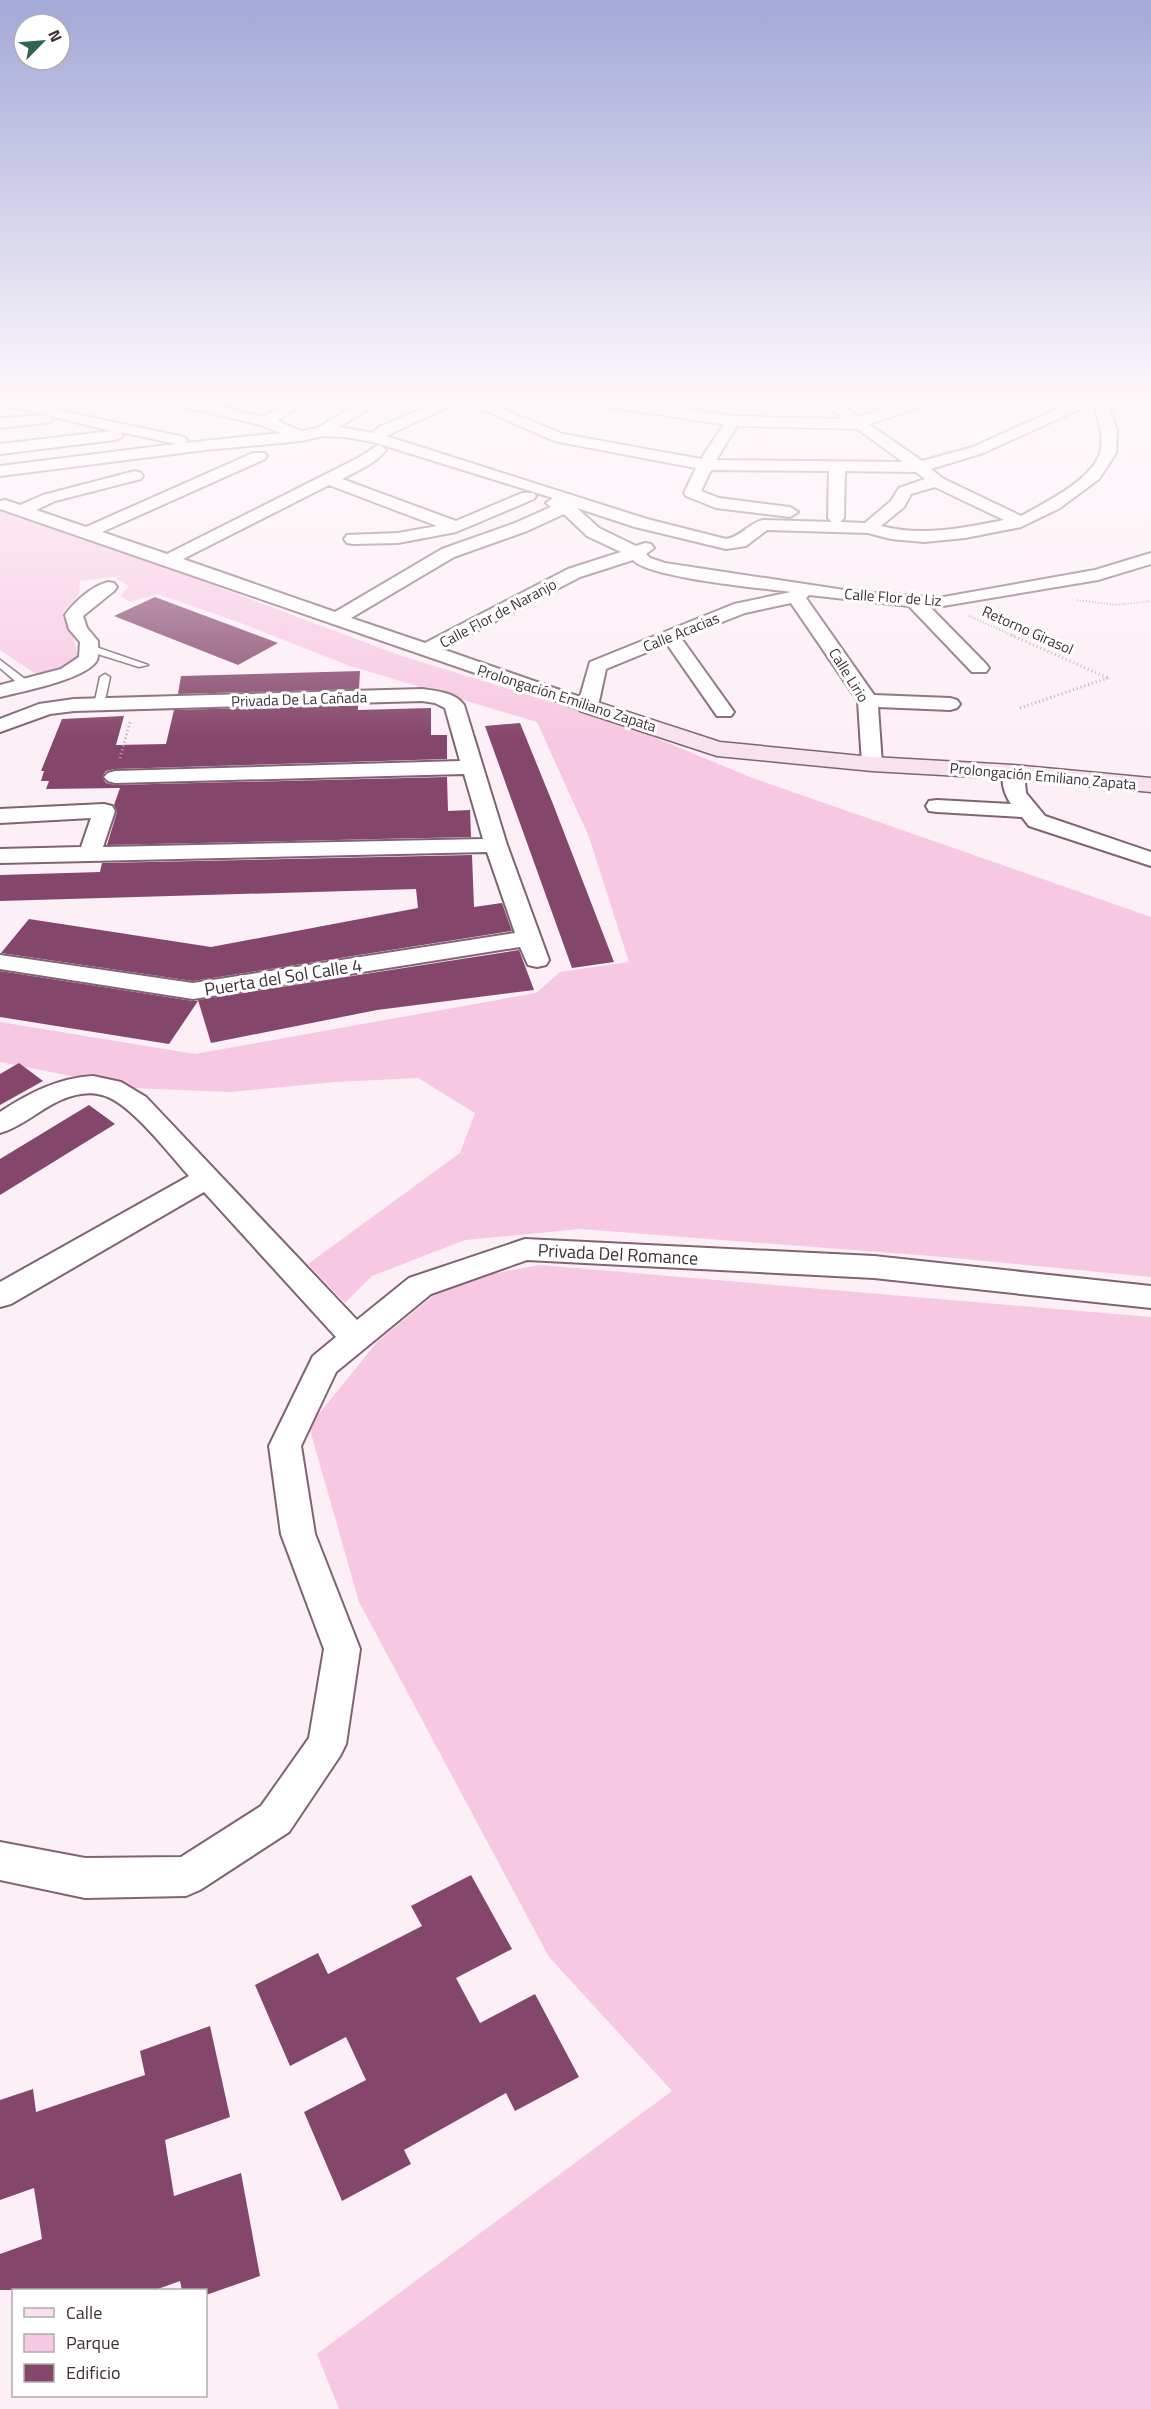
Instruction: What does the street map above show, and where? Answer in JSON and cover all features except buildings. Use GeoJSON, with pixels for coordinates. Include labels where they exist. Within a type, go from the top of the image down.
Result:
{"type":"FeatureCollection","features":[{"type":"Feature","properties":{"kind":"main road","name":"Prolongación Emiliano Zapata"},"geometry":{"type":"LineString","coordinates":[[588,706],[717,748],[872,764],[1013,771],[1151,785]]}},
{"type":"Feature","properties":{"kind":"street","name":"Prolongación Emiliano Zapata"},"geometry":{"type":"LineString","coordinates":[[34,514],[170,559],[425,651],[588,706]]}},
{"type":"Feature","properties":{"kind":"street"},"geometry":{"type":"LineString","coordinates":[[88,532],[128,514]]}},
{"type":"Feature","properties":{"kind":"street"},"geometry":{"type":"LineString","coordinates":[[170,559],[258,514]]}},
{"type":"Feature","properties":{"kind":"street"},"geometry":{"type":"LineString","coordinates":[[422,514],[456,527]]}},
{"type":"Feature","properties":{"kind":"street"},"geometry":{"type":"LineString","coordinates":[[353,539],[398,538],[456,527],[485,514]]}},
{"type":"Feature","properties":{"kind":"street"},"geometry":{"type":"LineString","coordinates":[[336,619],[448,553],[548,514]]}},
{"type":"Feature","properties":{"kind":"street","name":"Calle Flor de Liz"},"geometry":{"type":"LineString","coordinates":[[580,514],[593,532],[636,553],[644,562],[663,568],[800,593],[938,603],[1098,575],[1151,558]]}},
{"type":"Feature","properties":{"kind":"street"},"geometry":{"type":"LineString","coordinates":[[610,514],[726,544],[740,542],[763,525],[869,528],[885,514]]}},
{"type":"Feature","properties":{"kind":"street"},"geometry":{"type":"LineString","coordinates":[[809,514],[836,518],[891,534],[924,537],[965,533],[1021,522],[1036,514]]}},
{"type":"Feature","properties":{"kind":"street"},"geometry":{"type":"LineString","coordinates":[[1005,514],[1021,522]]}},
{"type":"Feature","properties":{"kind":"street"},"geometry":{"type":"LineString","coordinates":[[636,553],[650,544],[641,523]]}},
{"type":"Feature","properties":{"kind":"street","name":"Calle Flor de Naranjo"},"geometry":{"type":"LineString","coordinates":[[425,651],[574,573],[636,553]]}},
{"type":"Feature","properties":{"kind":"street"},"geometry":{"type":"LineString","coordinates":[[0,691],[68,673],[88,659],[89,641],[78,629],[74,615],[108,587]]}},
{"type":"Feature","properties":{"kind":"street","name":"Calle Acacias"},"geometry":{"type":"LineString","coordinates":[[588,706],[597,666],[740,608],[800,593]]}},
{"type":"Feature","properties":{"kind":"street","name":"Calle Lirio"},"geometry":{"type":"LineString","coordinates":[[800,593],[868,701],[872,764]]}},
{"type":"Feature","properties":{"kind":"street"},"geometry":{"type":"LineString","coordinates":[[914,601],[979,668]]}},
{"type":"Feature","properties":{"kind":"street"},"geometry":{"type":"LineString","coordinates":[[670,636],[724,712]]}},
{"type":"Feature","properties":{"kind":"street","name":"Privada De La Cañada"},"geometry":{"type":"LineString","coordinates":[[0,726],[46,708],[422,695],[440,698],[454,705],[496,845],[533,949]]}},
{"type":"Feature","properties":{"kind":"street"},"geometry":{"type":"LineString","coordinates":[[868,701],[950,704]]}},
{"type":"Feature","properties":{"kind":"street"},"geometry":{"type":"LineString","coordinates":[[115,777],[472,767]]}},
{"type":"Feature","properties":{"kind":"street"},"geometry":{"type":"LineString","coordinates":[[1013,771],[1015,794],[1037,821],[1151,859]]}},
{"type":"Feature","properties":{"kind":"street"},"geometry":{"type":"LineString","coordinates":[[937,806],[1028,811]]}},
{"type":"Feature","properties":{"kind":"street"},"geometry":{"type":"LineString","coordinates":[[0,816],[104,811],[90,853]]}},
{"type":"Feature","properties":{"kind":"street"},"geometry":{"type":"LineString","coordinates":[[0,856],[496,845]]}},
{"type":"Feature","properties":{"kind":"street","name":"Puerta del Sol Calle 4"},"geometry":{"type":"LineString","coordinates":[[0,962],[193,991],[533,949]]}},
{"type":"Feature","properties":{"kind":"street"},"geometry":{"type":"LineString","coordinates":[[0,1124],[53,1093],[82,1084],[110,1088],[137,1103],[356,1338]]}},
{"type":"Feature","properties":{"kind":"street"},"geometry":{"type":"LineString","coordinates":[[0,1296],[207,1178]]}},
{"type":"Feature","properties":{"kind":"street","name":"Privada Del Romance"},"geometry":{"type":"LineString","coordinates":[[0,1861],[85,1878],[186,1876],[275,1819],[327,1744],[342,1649],[298,1534],[285,1446],[324,1364],[420,1287],[525,1249],[874,1267],[1151,1297]]}},
{"type":"Feature","properties":{"kind":"lane"},"geometry":{"type":"LineString","coordinates":[[89,648],[143,665]]}},
{"type":"Feature","properties":{"kind":"lane"},"geometry":{"type":"LineString","coordinates":[[0,663],[5,672],[25,684]]}},
{"type":"Feature","properties":{"kind":"lane"},"geometry":{"type":"LineString","coordinates":[[99,705],[105,677]]}},
{"type":"Feature","properties":{"kind":"path","name":"Retorno Girasol"},"geometry":{"type":"LineString","coordinates":[[938,603],[1108,678],[1020,708]]}},
{"type":"Feature","properties":{"kind":"green space"},"geometry":{"type":"Polygon","coordinates":[[[0,514],[18,514],[399,655],[622,724],[750,777],[1151,917],[1151,1277],[944,1257],[580,1229],[465,1240],[372,1276],[345,1303],[308,1264],[460,1153],[475,1113],[418,1078],[335,1082],[231,1092],[132,1088],[0,1062],[0,1022],[195,1054],[536,993],[560,972],[629,962],[589,837],[537,722],[347,665],[233,620],[157,594],[131,602],[120,596],[129,586],[115,578],[121,576],[80,581],[79,594],[62,613],[73,635],[79,661],[39,676],[0,650],[0,514]]]}},
{"type":"Feature","properties":{"kind":"green space"},"geometry":{"type":"Polygon","coordinates":[[[540,1265],[1151,1317],[1151,2409],[339,2409],[317,2354],[672,2091],[549,1957],[359,1602],[309,1426],[378,1341],[433,1296],[485,1275],[540,1265]]]}}]}
